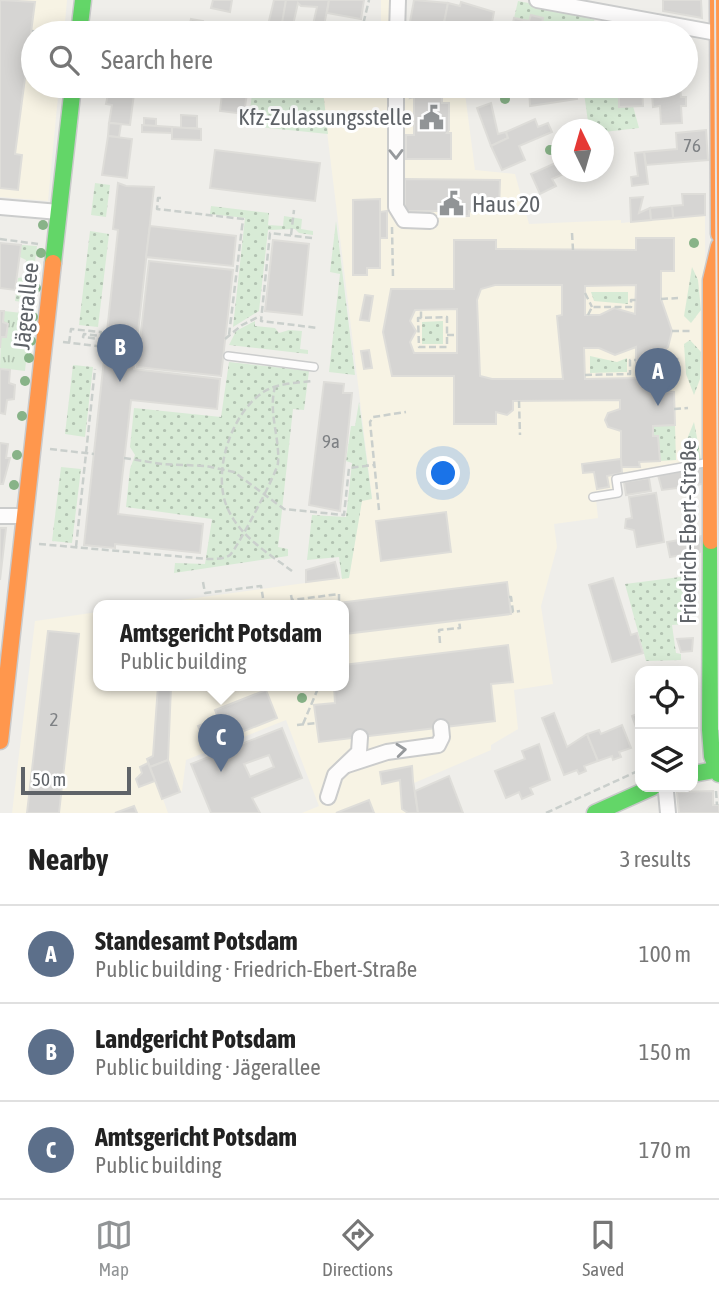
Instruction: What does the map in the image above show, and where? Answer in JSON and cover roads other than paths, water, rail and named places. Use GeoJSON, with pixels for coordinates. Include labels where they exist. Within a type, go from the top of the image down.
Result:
{"type":"FeatureCollection","features":[{"type":"Feature","properties":{"kind":"street"},"geometry":{"type":"LineString","coordinates":[[80,21],[83,0]]}},
{"type":"Feature","properties":{"kind":"street"},"geometry":{"type":"LineString","coordinates":[[397,21],[398,0]]}},
{"type":"Feature","properties":{"kind":"street"},"geometry":{"type":"LineString","coordinates":[[537,0],[652,21]]}},
{"type":"Feature","properties":{"kind":"street"},"geometry":{"type":"LineString","coordinates":[[718,0],[719,234]]}},
{"type":"Feature","properties":{"kind":"street"},"geometry":{"type":"LineString","coordinates":[[698,30],[717,33]]}},
{"type":"Feature","properties":{"kind":"street","name":"Jägerallee"},"geometry":{"type":"LineString","coordinates":[[0,741],[72,98]]}},
{"type":"Feature","properties":{"kind":"street"},"geometry":{"type":"LineString","coordinates":[[396,98],[396,207],[404,220],[430,221]]}},
{"type":"Feature","properties":{"kind":"street"},"geometry":{"type":"LineString","coordinates":[[0,207],[59,212]]}},
{"type":"Feature","properties":{"kind":"street","name":"Friedrich-Ebert-Straße"},"geometry":{"type":"LineString","coordinates":[[717,775],[712,722],[715,462],[711,280],[719,246]]}},
{"type":"Feature","properties":{"kind":"street"},"geometry":{"type":"LineString","coordinates":[[0,516],[25,516]]}},
{"type":"Feature","properties":{"kind":"street"},"geometry":{"type":"LineString","coordinates":[[347,765],[387,752],[438,745],[442,737],[441,727]]}},
{"type":"Feature","properties":{"kind":"street"},"geometry":{"type":"LineString","coordinates":[[328,796],[332,780],[359,752],[360,737]]}},
{"type":"Feature","properties":{"kind":"street"},"geometry":{"type":"LineString","coordinates":[[698,774],[717,775]]}},
{"type":"Feature","properties":{"kind":"street"},"geometry":{"type":"LineString","coordinates":[[595,813],[654,792]]}},
{"type":"Feature","properties":{"kind":"street"},"geometry":{"type":"LineString","coordinates":[[661,792],[668,813]]}},
{"type":"Feature","properties":{"kind":"lane"},"geometry":{"type":"LineString","coordinates":[[228,356],[314,366]]}},
{"type":"Feature","properties":{"kind":"lane"},"geometry":{"type":"LineString","coordinates":[[593,497],[618,492],[616,479],[715,462]]}},
{"type":"Feature","properties":{"kind":"tram line"},"geometry":{"type":"LineString","coordinates":[[715,0],[719,729]]}},
{"type":"Feature","properties":{"kind":"place","name":"Kfz-Zulassungsstelle"},"geometry":{"type":"Point","coordinates":[432,117]}},
{"type":"Feature","properties":{"kind":"place","name":"Haus 20"},"geometry":{"type":"Point","coordinates":[452,204]}},
{"type":"Feature","properties":{"kind":"place","name":"Landgericht Potsdam"},"geometry":{"type":"Point","coordinates":[120,382]}},
{"type":"Feature","properties":{"kind":"place","name":"Standesamt Potsdam"},"geometry":{"type":"Point","coordinates":[658,406]}},
{"type":"Feature","properties":{"kind":"place","name":"Amtsgericht Potsdam"},"geometry":{"type":"Point","coordinates":[221,772]}}]}
